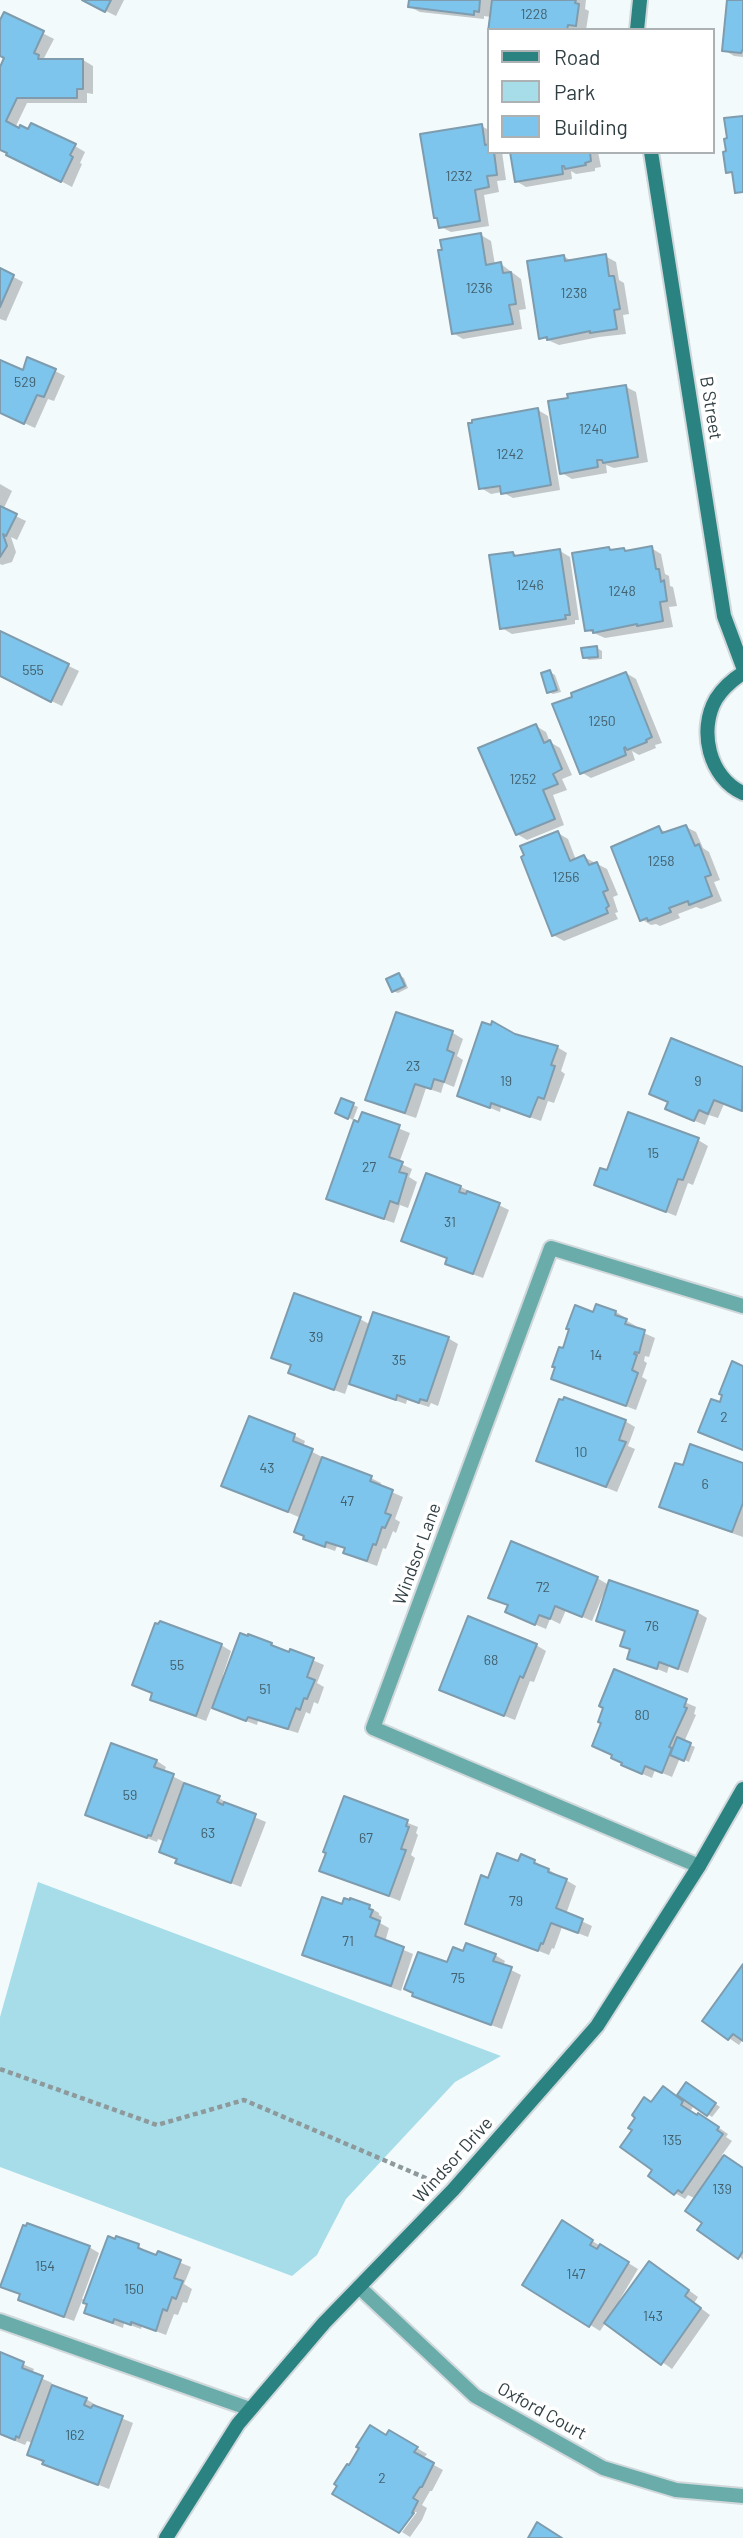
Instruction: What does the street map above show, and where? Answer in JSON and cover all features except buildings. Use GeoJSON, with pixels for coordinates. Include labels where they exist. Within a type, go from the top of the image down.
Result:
{"type":"FeatureCollection","features":[{"type":"Feature","properties":{"kind":"street"},"geometry":{"type":"LineString","coordinates":[[637,28],[640,0]]}},
{"type":"Feature","properties":{"kind":"street","name":"B Street"},"geometry":{"type":"LineString","coordinates":[[651,154],[724,616],[743,667]]}},
{"type":"Feature","properties":{"kind":"street"},"geometry":{"type":"LineString","coordinates":[[743,673],[728,683],[716,700],[708,719],[707,740],[712,760],[723,777],[743,793]]}},
{"type":"Feature","properties":{"kind":"street","name":"Windsor Lane"},"geometry":{"type":"LineString","coordinates":[[699,1866],[373,1728],[551,1248],[743,1306]]}},
{"type":"Feature","properties":{"kind":"street","name":"Windsor Drive"},"geometry":{"type":"LineString","coordinates":[[166,2538],[230,2435],[250,2409],[324,2323],[453,2190],[597,2026],[699,1866],[743,1789]]}},
{"type":"Feature","properties":{"kind":"street","name":"Oxford Court"},"geometry":{"type":"LineString","coordinates":[[359,2287],[475,2396],[603,2468],[676,2490],[743,2496]]}},
{"type":"Feature","properties":{"kind":"street"},"geometry":{"type":"LineString","coordinates":[[0,2321],[250,2409]]}},
{"type":"Feature","properties":{"kind":"path"},"geometry":{"type":"LineString","coordinates":[[0,2069],[157,2125],[244,2100],[453,2190]]}},
{"type":"Feature","properties":{"kind":"green space"},"geometry":{"type":"Polygon","coordinates":[[[38,1882],[501,2056],[455,2082],[346,2199],[317,2255],[292,2276],[0,2167],[0,2017],[38,1882]]]}}]}
